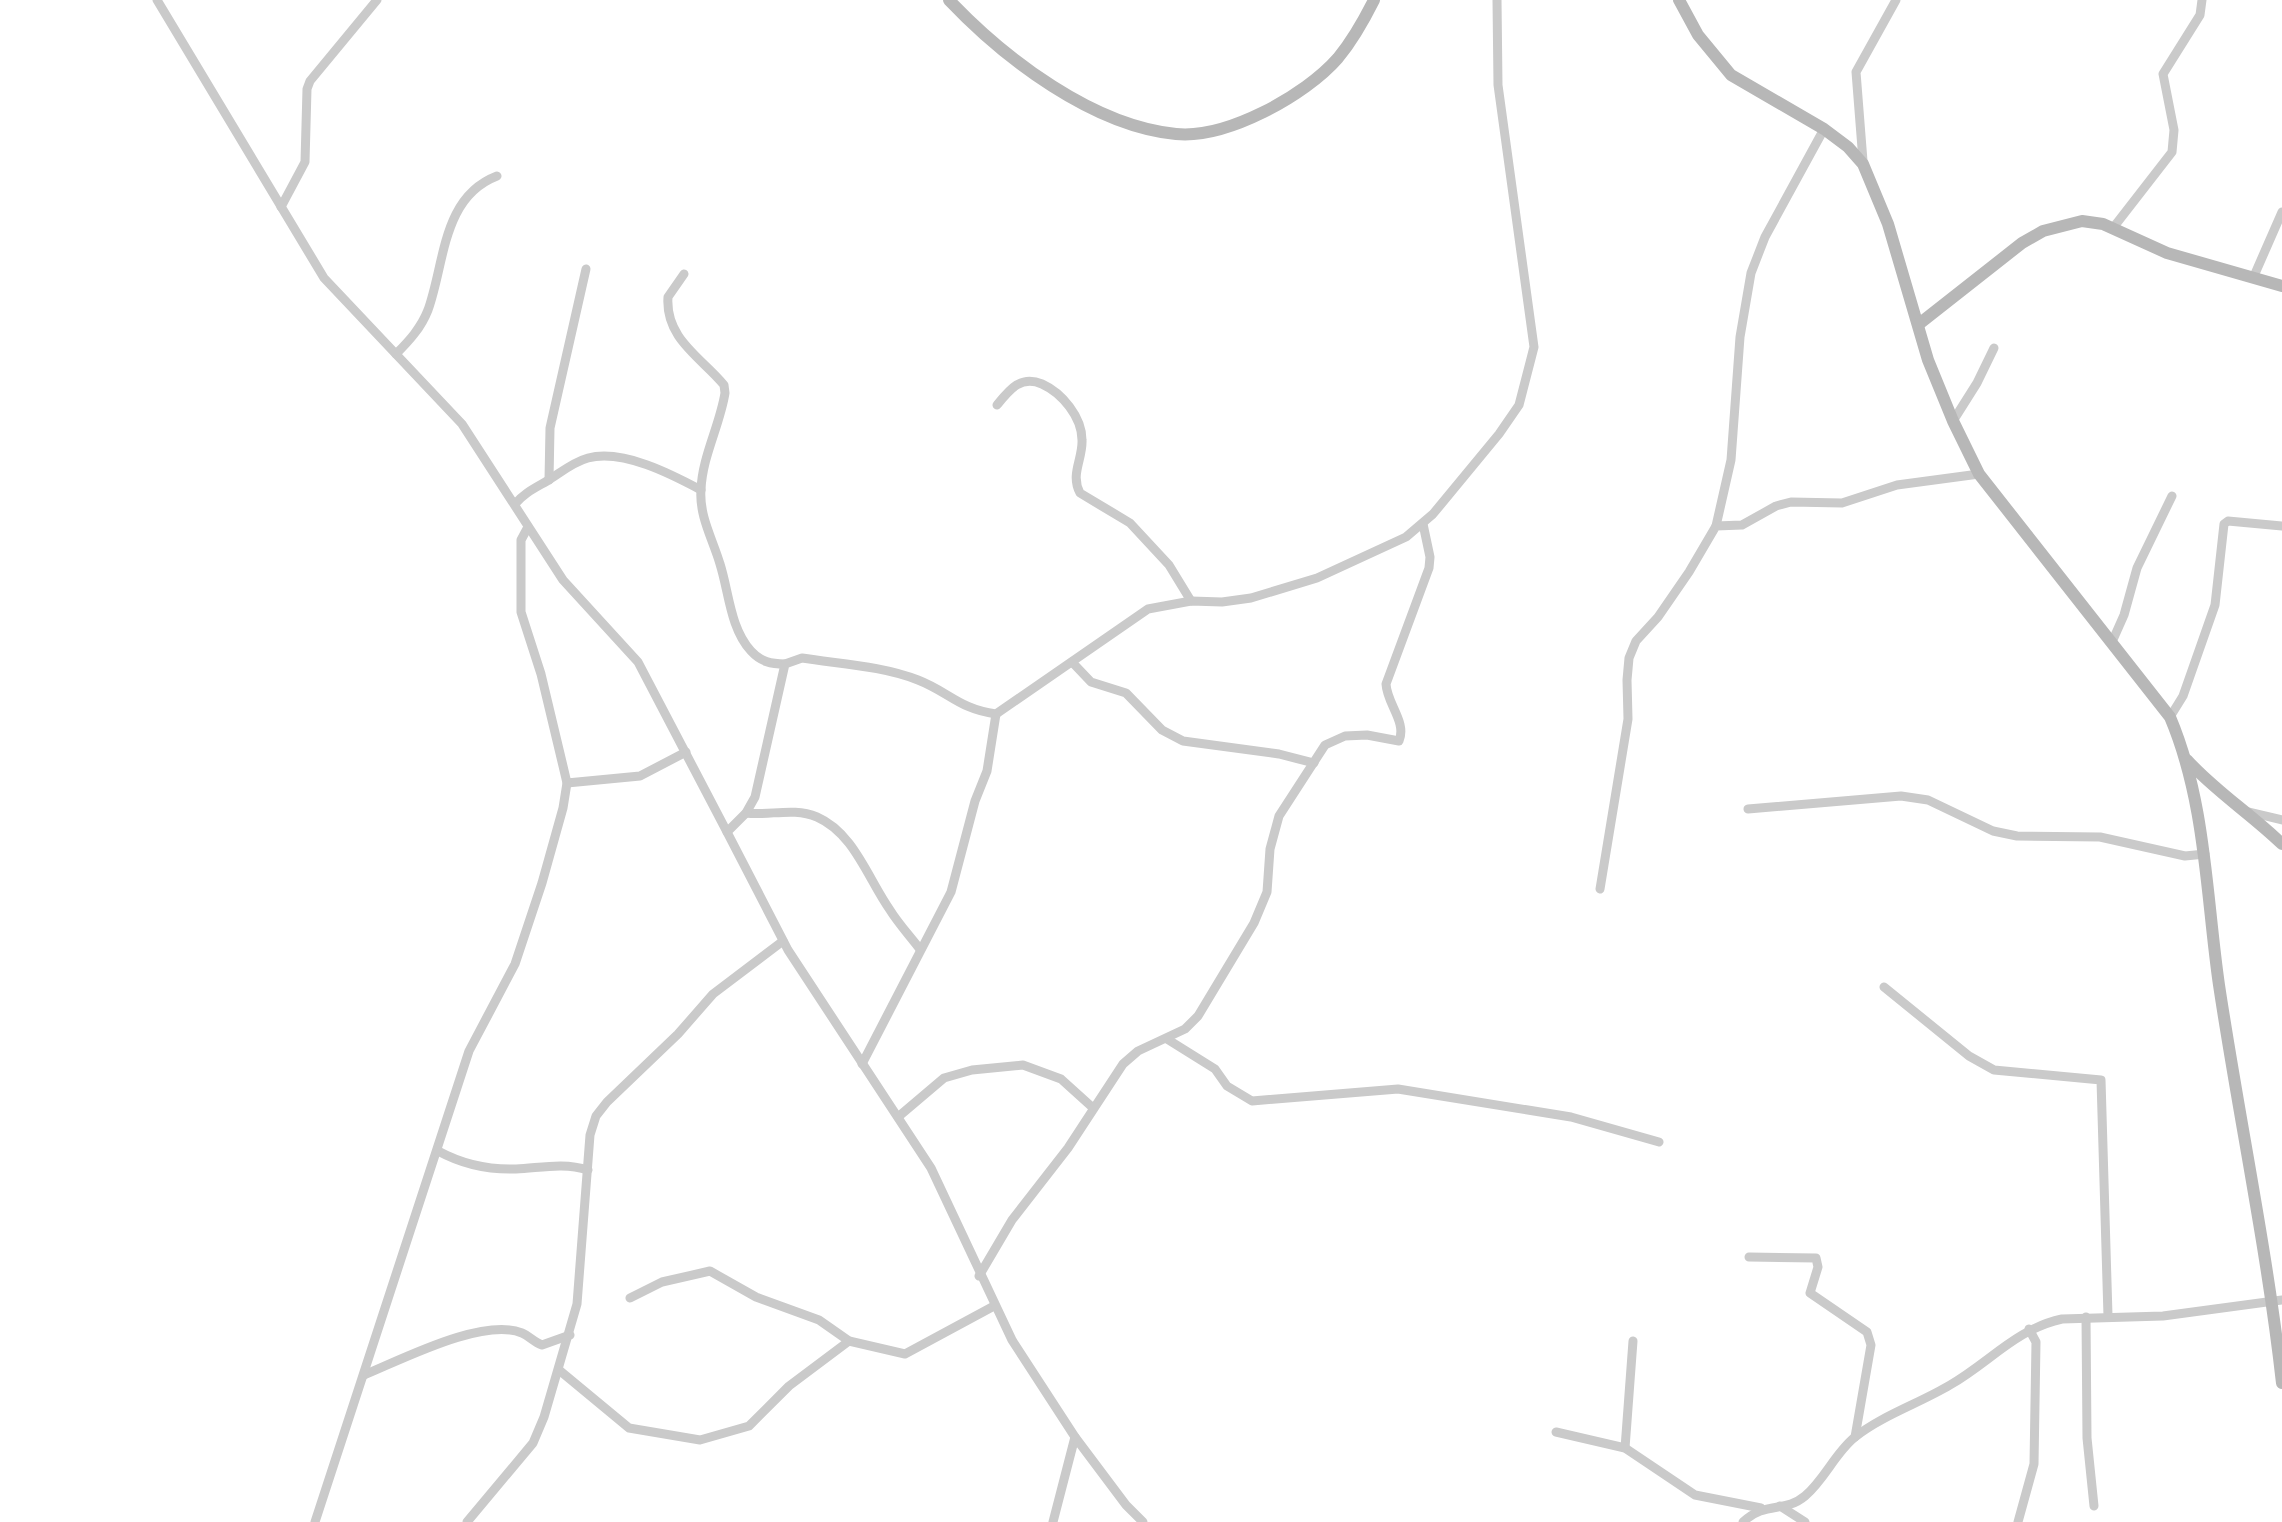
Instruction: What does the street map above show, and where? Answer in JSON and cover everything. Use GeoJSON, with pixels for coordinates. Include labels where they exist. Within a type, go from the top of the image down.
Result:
{"type":"FeatureCollection","features":[{"type":"Feature","properties":{"kind":"main road"},"geometry":{"type":"LineString","coordinates":[[950,0],[1008,56],[1061,90],[1128,125],[1176,134],[1230,127],[1313,81],[1336,59],[1374,0]]}},
{"type":"Feature","properties":{"kind":"main road"},"geometry":{"type":"LineString","coordinates":[[1679,0],[1698,35],[1731,75],[1824,129],[1863,164],[1888,224],[1928,360],[1980,474],[2170,717],[2186,758],[2204,854],[2219,983],[2277,1300],[2282,1383]]}},
{"type":"Feature","properties":{"kind":"main road"},"geometry":{"type":"LineString","coordinates":[[1918,324],[1998,260],[2042,231],[2082,221],[2114,228],[2167,253],[2282,286]]}},
{"type":"Feature","properties":{"kind":"main road"},"geometry":{"type":"LineString","coordinates":[[2186,758],[2205,780],[2249,812],[2282,844]]}},
{"type":"Feature","properties":{"kind":"street"},"geometry":{"type":"LineString","coordinates":[[157,0],[324,278],[462,424],[563,580],[638,662],[783,941],[944,1192],[994,1306],[1032,1375],[1075,1437],[1143,1522]]}},
{"type":"Feature","properties":{"kind":"street"},"geometry":{"type":"LineString","coordinates":[[281,207],[304,162],[310,81],[377,0]]}},
{"type":"Feature","properties":{"kind":"street"},"geometry":{"type":"LineString","coordinates":[[862,1064],[951,892],[975,800],[987,771],[996,714],[1148,609],[1191,601],[1237,602],[1317,578],[1406,537],[1424,524],[1519,405],[1532,363],[1533,331],[1516,236],[1498,85],[1497,0]]}},
{"type":"Feature","properties":{"kind":"street"},"geometry":{"type":"LineString","coordinates":[[1863,164],[1856,72],[1896,0]]}},
{"type":"Feature","properties":{"kind":"street"},"geometry":{"type":"LineString","coordinates":[[2114,228],[2172,152],[2174,130],[2163,74],[2200,15],[2202,0]]}},
{"type":"Feature","properties":{"kind":"street"},"geometry":{"type":"LineString","coordinates":[[1600,890],[1628,719],[1626,680],[1630,658],[1636,641],[1689,572],[1716,526],[1731,460],[1740,337],[1751,273],[1824,129]]}},
{"type":"Feature","properties":{"kind":"street"},"geometry":{"type":"LineString","coordinates":[[396,354],[426,314],[455,212],[484,181],[496,176]]}},
{"type":"Feature","properties":{"kind":"street"},"geometry":{"type":"LineString","coordinates":[[2254,276],[2282,212]]}},
{"type":"Feature","properties":{"kind":"street"},"geometry":{"type":"LineString","coordinates":[[549,480],[550,428],[586,269]]}},
{"type":"Feature","properties":{"kind":"street"},"geometry":{"type":"LineString","coordinates":[[684,274],[668,297],[674,330],[698,362],[719,379],[725,392],[700,490],[706,525],[738,630],[749,649],[760,660],[772,664],[802,658],[902,675],[929,685],[964,707],[996,714]]}},
{"type":"Feature","properties":{"kind":"street"},"geometry":{"type":"LineString","coordinates":[[1953,421],[1994,348]]}},
{"type":"Feature","properties":{"kind":"street"},"geometry":{"type":"LineString","coordinates":[[997,404],[1020,382],[1035,381],[1054,389],[1081,430],[1083,442],[1075,476],[1080,493],[1130,523],[1169,565],[1191,601]]}},
{"type":"Feature","properties":{"kind":"street"},"geometry":{"type":"LineString","coordinates":[[515,504],[523,494],[586,458],[610,457],[678,477],[700,490]]}},
{"type":"Feature","properties":{"kind":"street"},"geometry":{"type":"LineString","coordinates":[[1716,526],[1742,525],[1791,502],[1842,503],[1897,485],[1980,474]]}},
{"type":"Feature","properties":{"kind":"street"},"geometry":{"type":"LineString","coordinates":[[2112,642],[2137,568],[2172,496]]}},
{"type":"Feature","properties":{"kind":"street"},"geometry":{"type":"LineString","coordinates":[[2170,717],[2183,696],[2215,605],[2224,524],[2238,521],[2282,526]]}},
{"type":"Feature","properties":{"kind":"street"},"geometry":{"type":"LineString","coordinates":[[980,1276],[1012,1220],[1068,1148],[1123,1064],[1198,1016],[1254,923],[1267,892],[1270,849],[1279,816],[1332,739],[1366,735],[1399,742],[1402,735],[1386,684],[1428,568],[1424,524]]}},
{"type":"Feature","properties":{"kind":"street"},"geometry":{"type":"LineString","coordinates":[[315,1522],[469,1051],[520,948],[542,884],[567,782],[541,674],[521,612],[520,540],[528,527]]}},
{"type":"Feature","properties":{"kind":"street"},"geometry":{"type":"LineString","coordinates":[[1072,662],[1091,682],[1126,693],[1162,730],[1183,742],[1278,754],[1314,764]]}},
{"type":"Feature","properties":{"kind":"street"},"geometry":{"type":"LineString","coordinates":[[727,832],[746,813],[759,786],[785,664]]}},
{"type":"Feature","properties":{"kind":"street"},"geometry":{"type":"LineString","coordinates":[[567,782],[640,776],[686,752]]}},
{"type":"Feature","properties":{"kind":"street"},"geometry":{"type":"LineString","coordinates":[[1748,809],[1901,796],[1928,800],[1994,831],[2017,836],[2100,837],[2186,856],[2204,854]]}},
{"type":"Feature","properties":{"kind":"street"},"geometry":{"type":"LineString","coordinates":[[746,813],[792,810],[830,824],[858,856],[888,909],[919,948]]}},
{"type":"Feature","properties":{"kind":"street"},"geometry":{"type":"LineString","coordinates":[[2249,812],[2282,820]]}},
{"type":"Feature","properties":{"kind":"street"},"geometry":{"type":"LineString","coordinates":[[467,1522],[533,1443],[559,1370],[570,1334],[582,1265],[590,1135],[596,1116],[713,994],[783,941]]}},
{"type":"Feature","properties":{"kind":"street"},"geometry":{"type":"LineString","coordinates":[[1884,987],[1969,1056],[1994,1070],[2101,1080],[2108,1316]]}},
{"type":"Feature","properties":{"kind":"street"},"geometry":{"type":"LineString","coordinates":[[1167,1039],[1215,1069],[1227,1086],[1252,1100],[1398,1089],[1571,1118],[1659,1142]]}},
{"type":"Feature","properties":{"kind":"street"},"geometry":{"type":"LineString","coordinates":[[898,1117],[944,1078],[1022,1064],[1061,1079],[1092,1107]]}},
{"type":"Feature","properties":{"kind":"street"},"geometry":{"type":"LineString","coordinates":[[438,1151],[486,1167],[564,1165],[588,1170]]}},
{"type":"Feature","properties":{"kind":"street"},"geometry":{"type":"LineString","coordinates":[[1749,1256],[1816,1258],[1818,1267],[1810,1293],[1867,1332],[1871,1345],[1855,1436]]}},
{"type":"Feature","properties":{"kind":"street"},"geometry":{"type":"LineString","coordinates":[[630,1298],[662,1282],[710,1270],[756,1298],[819,1320],[848,1341],[905,1354],[994,1306]]}},
{"type":"Feature","properties":{"kind":"street"},"geometry":{"type":"LineString","coordinates":[[1556,1432],[1625,1448],[1695,1495],[1761,1508],[1780,1506],[1802,1499],[1855,1436],[1954,1383],[2029,1329],[2062,1318],[2162,1316],[2220,1311],[2277,1300]]}},
{"type":"Feature","properties":{"kind":"street"},"geometry":{"type":"LineString","coordinates":[[2086,1317],[2087,1438],[2094,1506]]}},
{"type":"Feature","properties":{"kind":"street"},"geometry":{"type":"LineString","coordinates":[[2018,1522],[2034,1464],[2036,1342],[2029,1329]]}},
{"type":"Feature","properties":{"kind":"street"},"geometry":{"type":"LineString","coordinates":[[364,1376],[454,1337],[507,1330],[524,1333],[542,1345],[570,1334]]}},
{"type":"Feature","properties":{"kind":"street"},"geometry":{"type":"LineString","coordinates":[[559,1370],[629,1428],[700,1440],[749,1426],[789,1386],[848,1341]]}},
{"type":"Feature","properties":{"kind":"street"},"geometry":{"type":"LineString","coordinates":[[1625,1448],[1633,1341]]}},
{"type":"Feature","properties":{"kind":"street"},"geometry":{"type":"LineString","coordinates":[[1052,1522],[1075,1437]]}},
{"type":"Feature","properties":{"kind":"street"},"geometry":{"type":"LineString","coordinates":[[1780,1506],[1805,1522]]}},
{"type":"Feature","properties":{"kind":"street"},"geometry":{"type":"LineString","coordinates":[[1743,1522],[1761,1508]]}}]}
